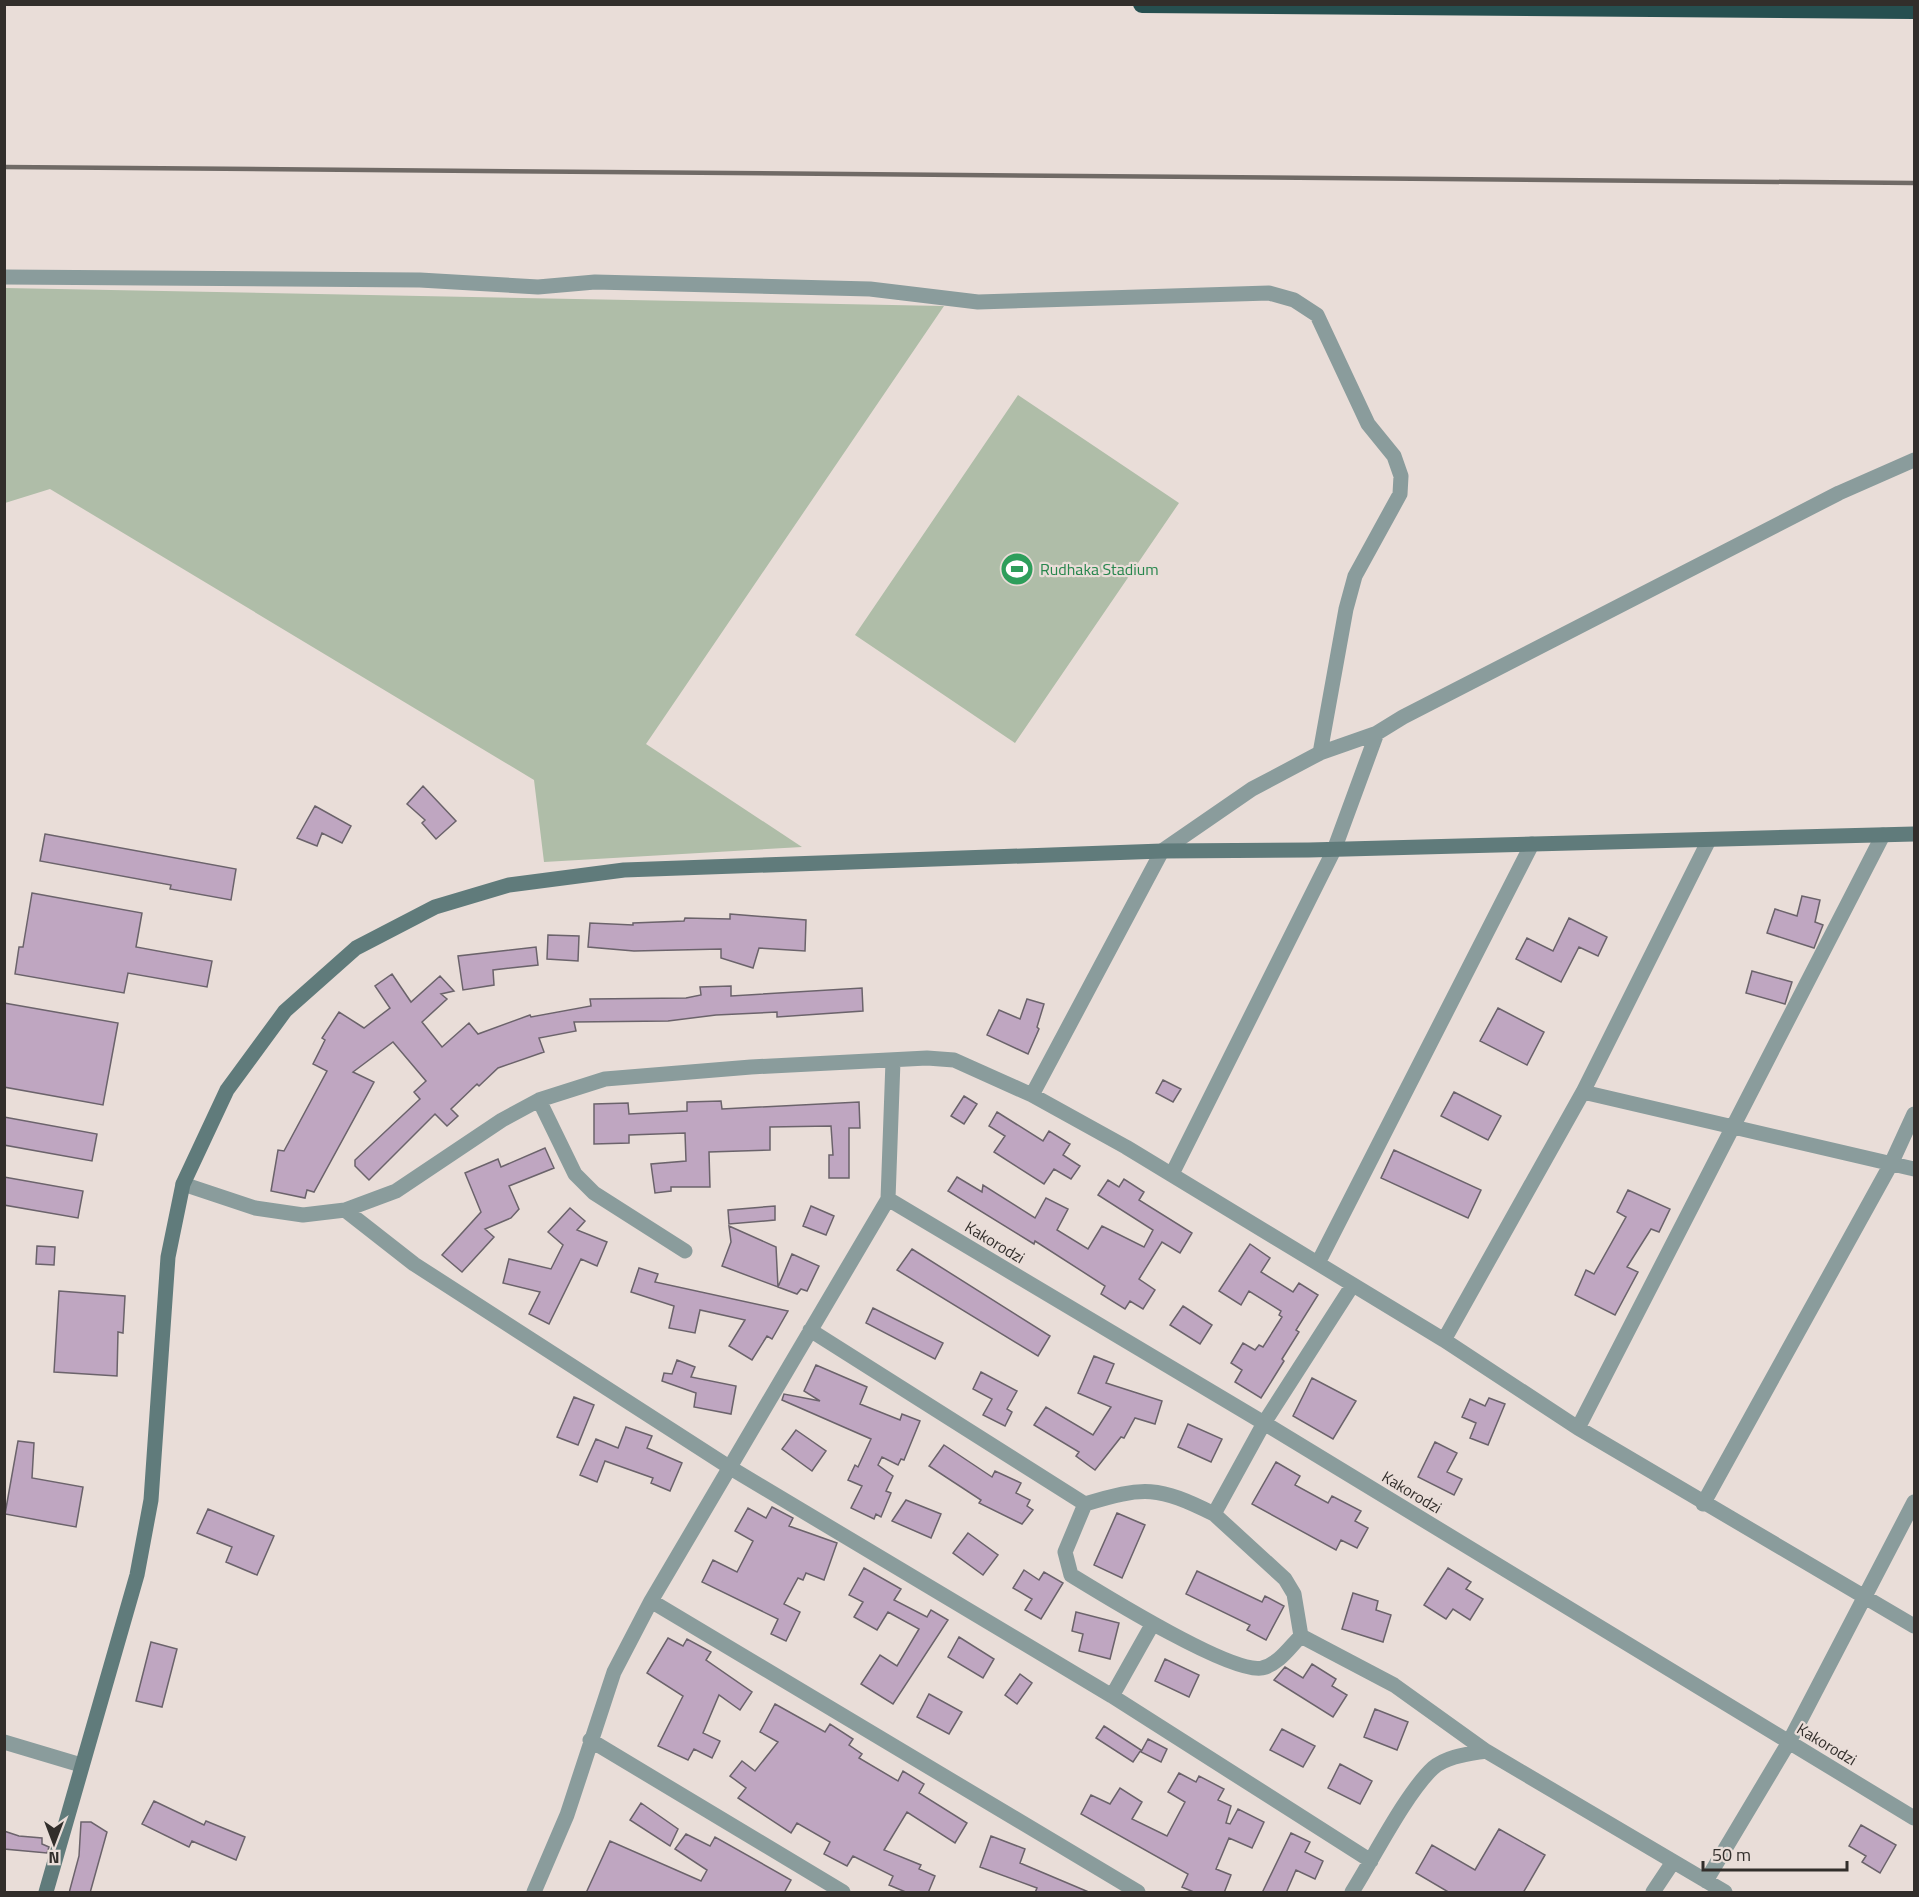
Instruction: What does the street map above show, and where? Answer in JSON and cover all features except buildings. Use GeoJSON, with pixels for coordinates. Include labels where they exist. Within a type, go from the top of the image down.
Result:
{"type":"FeatureCollection","features":[{"type":"Feature","properties":{"kind":"highway"},"geometry":{"type":"LineString","coordinates":[[1142,4],[1914,10]]}},
{"type":"Feature","properties":{"kind":"street"},"geometry":{"type":"LineString","coordinates":[[4,277],[420,280],[538,287],[627,282],[870,289],[978,302],[1269,293],[1294,300],[1317,315],[1368,424],[1394,456],[1401,476],[1400,494],[1355,576],[1320,753]]}},
{"type":"Feature","properties":{"kind":"street"},"geometry":{"type":"LineString","coordinates":[[1032,1095],[1162,851],[1252,789],[1320,753],[1377,733],[1403,717],[1839,493],[1914,460]]}},
{"type":"Feature","properties":{"kind":"street"},"geometry":{"type":"LineString","coordinates":[[1172,1174],[1334,850],[1377,733]]}},
{"type":"Feature","properties":{"kind":"street"},"geometry":{"type":"LineString","coordinates":[[46,1893],[137,1575],[151,1500],[161,1387],[168,1257],[183,1184],[228,1090],[285,1011],[356,948],[435,907],[509,885],[624,870],[1162,851],[1334,850],[1914,834]]}},
{"type":"Feature","properties":{"kind":"street"},"geometry":{"type":"LineString","coordinates":[[1578,1428],[1883,835]]}},
{"type":"Feature","properties":{"kind":"street"},"geometry":{"type":"LineString","coordinates":[[1444,1340],[1583,1092],[1709,840]]}},
{"type":"Feature","properties":{"kind":"street"},"geometry":{"type":"LineString","coordinates":[[1318,1263],[1532,844]]}},
{"type":"Feature","properties":{"kind":"street"},"geometry":{"type":"LineString","coordinates":[[183,1184],[255,1208],[303,1215],[345,1210],[396,1191],[502,1120],[539,1100],[605,1079],[751,1067],[927,1058],[954,1060],[1032,1095],[1172,1174],[1352,1286],[1444,1340],[1578,1428],[1704,1504],[1867,1596],[1914,1626]]}},
{"type":"Feature","properties":{"kind":"street"},"geometry":{"type":"LineString","coordinates":[[536,1892],[567,1815],[614,1672],[651,1601],[888,1199],[893,1061]]}},
{"type":"Feature","properties":{"kind":"street"},"geometry":{"type":"LineString","coordinates":[[1583,1092],[1914,1169]]}},
{"type":"Feature","properties":{"kind":"street"},"geometry":{"type":"LineString","coordinates":[[539,1100],[575,1174],[594,1193],[685,1251]]}},
{"type":"Feature","properties":{"kind":"street"},"geometry":{"type":"LineString","coordinates":[[1704,1504],[1891,1164],[1914,1114]]}},
{"type":"Feature","properties":{"kind":"street","name":"Kakorodzi"},"geometry":{"type":"LineString","coordinates":[[888,1199],[1264,1423],[1914,1818]]}},
{"type":"Feature","properties":{"kind":"street"},"geometry":{"type":"LineString","coordinates":[[345,1210],[423,1270],[729,1467],[1112,1696],[1371,1861]]}},
{"type":"Feature","properties":{"kind":"street"},"geometry":{"type":"LineString","coordinates":[[1214,1514],[1264,1423],[1352,1286]]}},
{"type":"Feature","properties":{"kind":"street"},"geometry":{"type":"LineString","coordinates":[[810,1330],[1085,1504],[1127,1491],[1153,1491],[1178,1496],[1214,1514],[1285,1579],[1294,1594],[1301,1636]]}},
{"type":"Feature","properties":{"kind":"street"},"geometry":{"type":"LineString","coordinates":[[1706,1881],[1789,1742],[1914,1502]]}},
{"type":"Feature","properties":{"kind":"street"},"geometry":{"type":"LineString","coordinates":[[1085,1504],[1065,1552],[1071,1575],[1152,1625],[1241,1664],[1260,1668],[1275,1663],[1301,1636]]}},
{"type":"Feature","properties":{"kind":"street"},"geometry":{"type":"LineString","coordinates":[[651,1601],[1138,1893]]}},
{"type":"Feature","properties":{"kind":"street"},"geometry":{"type":"LineString","coordinates":[[1112,1696],[1152,1625]]}},
{"type":"Feature","properties":{"kind":"street"},"geometry":{"type":"LineString","coordinates":[[1301,1636],[1394,1685],[1486,1751],[1725,1893]]}},
{"type":"Feature","properties":{"kind":"street"},"geometry":{"type":"LineString","coordinates":[[591,1740],[843,1893]]}},
{"type":"Feature","properties":{"kind":"street"},"geometry":{"type":"LineString","coordinates":[[4,1742],[81,1765]]}},
{"type":"Feature","properties":{"kind":"street"},"geometry":{"type":"LineString","coordinates":[[1353,1893],[1416,1789],[1434,1767],[1459,1756],[1486,1751]]}},
{"type":"Feature","properties":{"kind":"street"},"geometry":{"type":"LineString","coordinates":[[1653,1893],[1673,1862]]}},
{"type":"Feature","properties":{"kind":"green space"},"geometry":{"type":"Polygon","coordinates":[[[5,288],[944,306],[646,744],[802,847],[544,862],[534,780],[50,489],[5,503],[5,288]]]}},
{"type":"Feature","properties":{"kind":"green space","name":"Rudhaka Stadium"},"geometry":{"type":"Polygon","coordinates":[[[1018,395],[1179,503],[1015,743],[855,635],[1018,395]]]}},
{"type":"Feature","properties":{"kind":"railway"},"geometry":{"type":"LineString","coordinates":[[4,167],[1914,183]]}},
{"type":"Feature","properties":{"kind":"place","name":"Rudhaka Stadium"},"geometry":{"type":"Point","coordinates":[1017,569]}}]}
